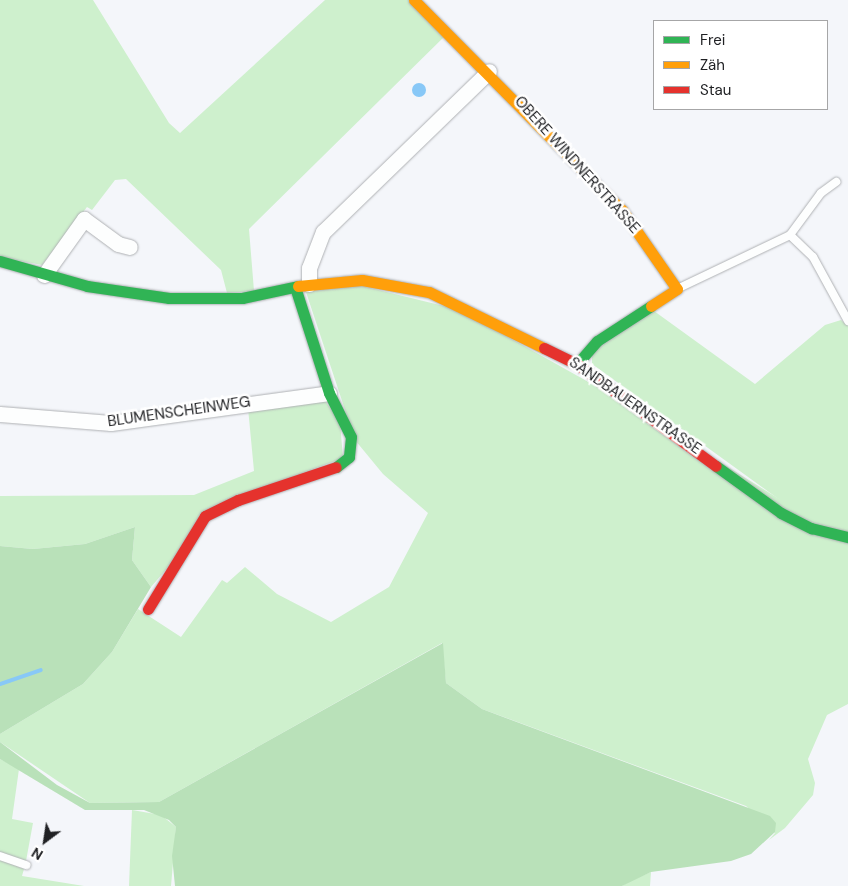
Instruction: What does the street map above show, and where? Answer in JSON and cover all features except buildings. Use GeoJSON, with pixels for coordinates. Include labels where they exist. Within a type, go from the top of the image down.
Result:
{"type":"FeatureCollection","features":[{"type":"Feature","properties":{"kind":"street","name":"OBERE WINDNERSTRASSE"},"geometry":{"type":"LineString","coordinates":[[414,0],[490,71],[622,210],[677,288]]}},
{"type":"Feature","properties":{"kind":"street"},"geometry":{"type":"LineString","coordinates":[[148,609],[205,516],[238,500],[333,470],[349,457],[350,437],[328,393],[302,285],[323,232],[490,71]]}},
{"type":"Feature","properties":{"kind":"street"},"geometry":{"type":"LineString","coordinates":[[44,275],[84,219],[118,244],[130,247]]}},
{"type":"Feature","properties":{"kind":"street","name":"SANDBAUERNSTRASSE"},"geometry":{"type":"LineString","coordinates":[[0,262],[44,275],[168,298],[242,298],[302,285],[362,280],[429,292],[577,364],[782,513],[811,528],[848,537]]}},
{"type":"Feature","properties":{"kind":"street"},"geometry":{"type":"LineString","coordinates":[[577,364],[597,342],[677,288]]}},
{"type":"Feature","properties":{"kind":"street","name":"BLUMENSCHEINWEG"},"geometry":{"type":"LineString","coordinates":[[0,414],[112,423],[328,393]]}},
{"type":"Feature","properties":{"kind":"lane"},"geometry":{"type":"LineString","coordinates":[[677,288],[790,235],[822,193],[836,182]]}},
{"type":"Feature","properties":{"kind":"lane"},"geometry":{"type":"LineString","coordinates":[[790,235],[813,258],[848,321]]}},
{"type":"Feature","properties":{"kind":"lane"},"geometry":{"type":"LineString","coordinates":[[0,856],[26,865]]}},
{"type":"Feature","properties":{"kind":"green space"},"geometry":{"type":"Polygon","coordinates":[[[0,0],[93,0],[169,123],[180,133],[325,0],[409,0],[447,34],[249,229],[254,291],[227,293],[221,270],[126,179],[115,180],[92,210],[87,207],[42,265],[0,257],[0,0]]]}},
{"type":"Feature","properties":{"kind":"green space"},"geometry":{"type":"Polygon","coordinates":[[[358,285],[460,310],[626,403],[848,542],[848,704],[827,715],[808,759],[815,783],[813,795],[785,828],[769,840],[775,833],[746,806],[482,709],[446,683],[442,643],[159,802],[90,803],[0,742],[0,734],[83,684],[112,652],[138,609],[181,637],[222,580],[227,583],[245,567],[277,594],[331,622],[389,587],[428,513],[383,474],[355,440],[306,292],[358,285]]]}},
{"type":"Feature","properties":{"kind":"green space"},"geometry":{"type":"Polygon","coordinates":[[[654,311],[755,384],[825,325],[841,320],[848,326],[848,533],[813,524],[592,364],[592,352],[654,311]]]}},
{"type":"Feature","properties":{"kind":"green space"},"geometry":{"type":"Polygon","coordinates":[[[325,401],[340,422],[343,458],[224,502],[151,587],[132,560],[135,527],[85,544],[33,549],[0,546],[0,496],[194,495],[254,471],[248,408],[325,401]]]}},
{"type":"Feature","properties":{"kind":"green space"},"geometry":{"type":"Polygon","coordinates":[[[135,527],[132,560],[151,587],[112,652],[83,684],[0,734],[0,546],[33,549],[85,544],[135,527]]]}},
{"type":"Feature","properties":{"kind":"green space"},"geometry":{"type":"Polygon","coordinates":[[[443,643],[446,683],[482,709],[770,816],[776,823],[775,832],[751,854],[731,861],[651,872],[622,886],[175,886],[172,856],[176,827],[169,820],[144,810],[85,810],[0,759],[0,742],[57,785],[90,803],[159,802],[443,643]]]}},
{"type":"Feature","properties":{"kind":"green space"},"geometry":{"type":"Polygon","coordinates":[[[0,759],[19,769],[12,819],[33,823],[26,861],[0,853],[0,759]]]}},
{"type":"Feature","properties":{"kind":"green space"},"geometry":{"type":"Polygon","coordinates":[[[132,810],[161,815],[176,827],[171,886],[129,886],[132,810]]]}},
{"type":"Feature","properties":{"kind":"green space"},"geometry":{"type":"Polygon","coordinates":[[[0,859],[24,869],[22,876],[84,886],[0,886],[0,859]]]}},
{"type":"Feature","properties":{"kind":"green space"},"geometry":{"type":"Polygon","coordinates":[[[651,872],[650,886],[622,886],[630,881],[651,872]]]}},
{"type":"Feature","properties":{"kind":"water"},"geometry":{"type":"Polygon","coordinates":[[[416,83],[422,83],[426,90],[422,97],[416,97],[412,93],[412,87],[416,83]]]}},
{"type":"Feature","properties":{"kind":"waterway"},"geometry":{"type":"LineString","coordinates":[[0,684],[41,670]]}},
{"type":"Feature","properties":{"kind":"traffic: fast"},"geometry":{"type":"LineString","coordinates":[[0,261],[87,286],[169,298],[242,298],[298,286]]}},
{"type":"Feature","properties":{"kind":"traffic: fast"},"geometry":{"type":"LineString","coordinates":[[295,287],[329,393],[351,437],[349,457],[336,467]]}},
{"type":"Feature","properties":{"kind":"traffic: fast"},"geometry":{"type":"LineString","coordinates":[[577,364],[597,341],[651,306]]}},
{"type":"Feature","properties":{"kind":"traffic: fast"},"geometry":{"type":"LineString","coordinates":[[716,466],[781,513],[811,528],[848,537]]}},
{"type":"Feature","properties":{"kind":"traffic: slow"},"geometry":{"type":"LineString","coordinates":[[414,0],[622,210],[677,289],[651,306]]}},
{"type":"Feature","properties":{"kind":"traffic: slow"},"geometry":{"type":"LineString","coordinates":[[298,286],[362,280],[429,292],[544,348]]}},
{"type":"Feature","properties":{"kind":"traffic: jam"},"geometry":{"type":"LineString","coordinates":[[544,348],[577,364],[716,466]]}},
{"type":"Feature","properties":{"kind":"traffic: jam"},"geometry":{"type":"LineString","coordinates":[[148,609],[205,516],[238,500],[336,467]]}}]}
